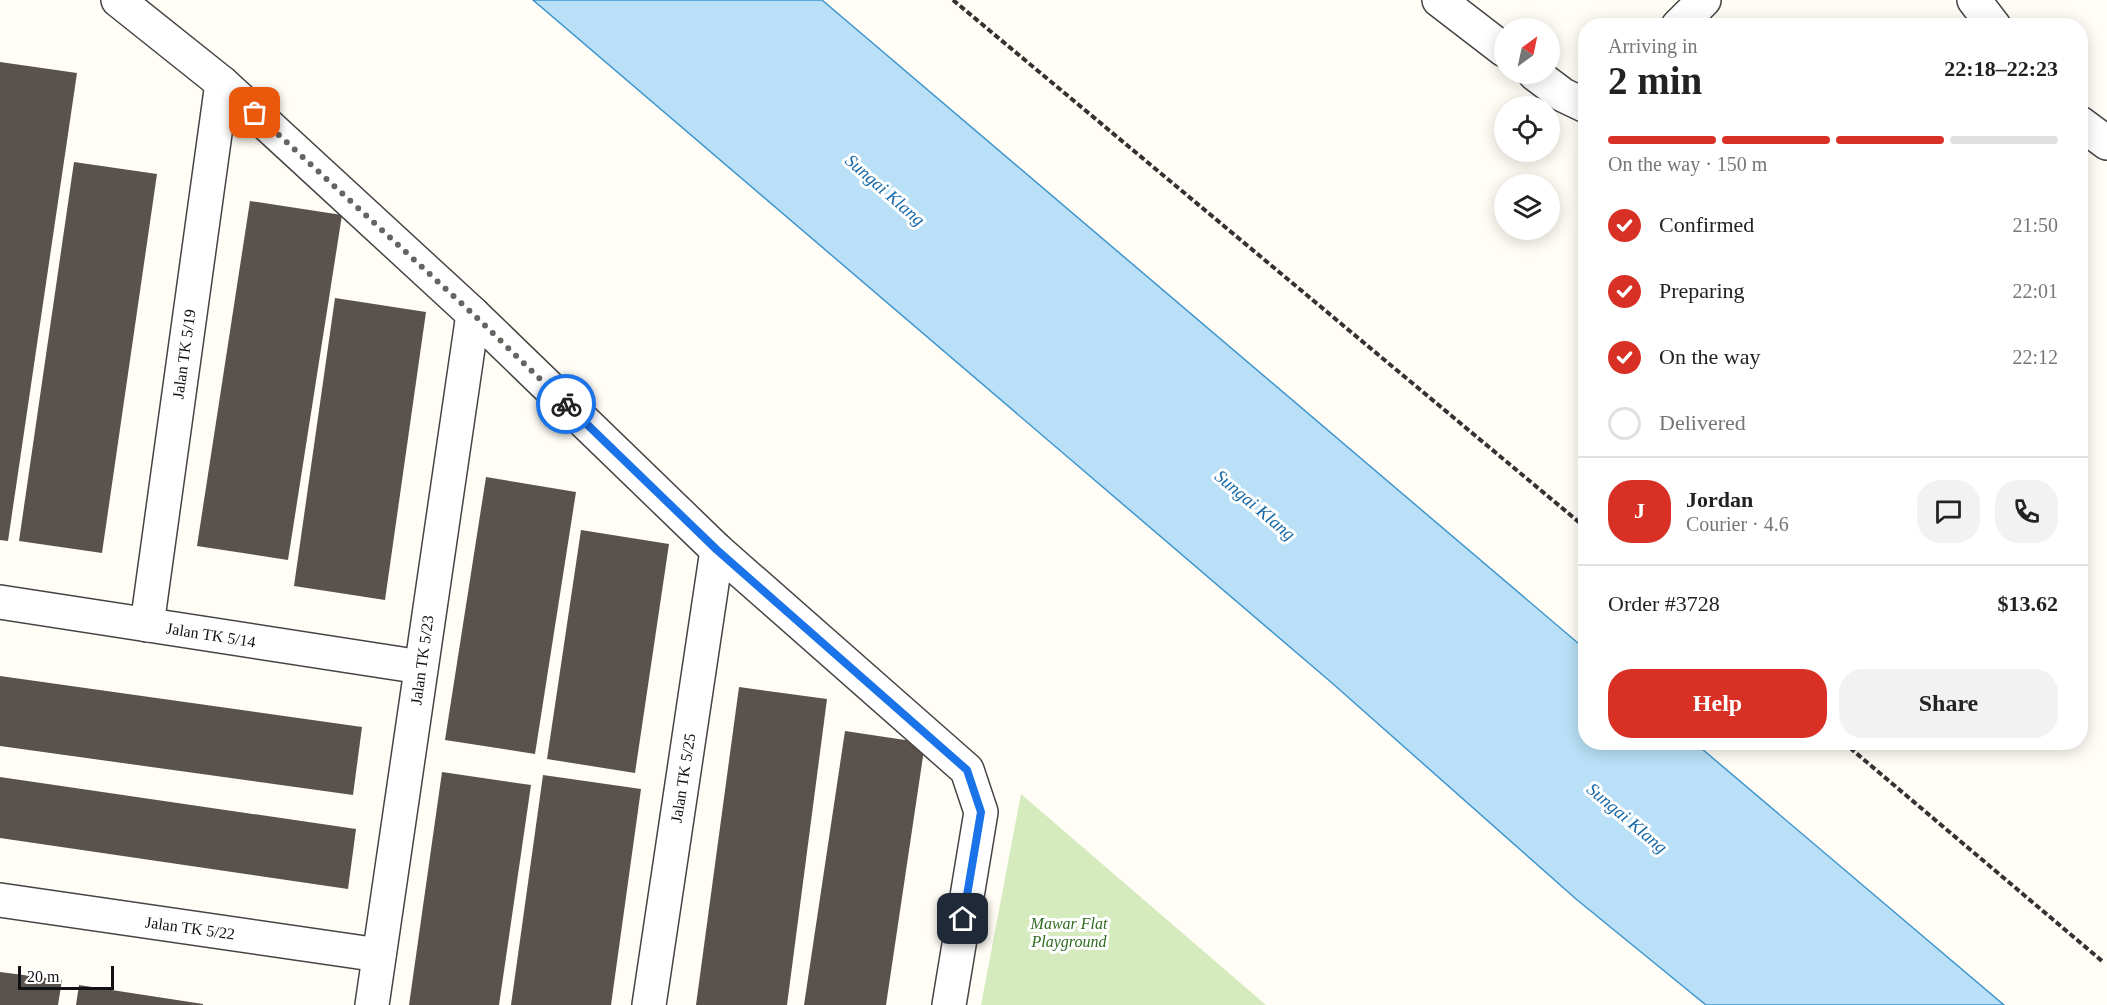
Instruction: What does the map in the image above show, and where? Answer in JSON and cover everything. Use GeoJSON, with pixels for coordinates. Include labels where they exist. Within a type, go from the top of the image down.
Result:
{"type":"FeatureCollection","features":[{"type":"Feature","properties":{"kind":"street"},"geometry":{"type":"LineString","coordinates":[[118,0],[222,82],[473,314],[717,550],[967,770],[981,812],[949,1005]]}},
{"type":"Feature","properties":{"kind":"street"},"geometry":{"type":"LineString","coordinates":[[1439,0],[1494,42]]}},
{"type":"Feature","properties":{"kind":"street"},"geometry":{"type":"LineString","coordinates":[[1686,18],[1704,0]]}},
{"type":"Feature","properties":{"kind":"street"},"geometry":{"type":"LineString","coordinates":[[1974,0],[1988,18]]}},
{"type":"Feature","properties":{"kind":"street","name":"Jalan TK 5/19"},"geometry":{"type":"LineString","coordinates":[[147,625],[222,82]]}},
{"type":"Feature","properties":{"kind":"street"},"geometry":{"type":"LineString","coordinates":[[1548,84],[1578,102]]}},
{"type":"Feature","properties":{"kind":"street"},"geometry":{"type":"LineString","coordinates":[[2088,129],[2107,143]]}},
{"type":"Feature","properties":{"kind":"street","name":"Jalan TK 5/23"},"geometry":{"type":"LineString","coordinates":[[372,1005],[473,314]]}},
{"type":"Feature","properties":{"kind":"street","name":"Jalan TK 5/25"},"geometry":{"type":"LineString","coordinates":[[649,1005],[717,550]]}},
{"type":"Feature","properties":{"kind":"street","name":"Jalan TK 5/14"},"geometry":{"type":"LineString","coordinates":[[0,602],[421,667]]}},
{"type":"Feature","properties":{"kind":"street","name":"Jalan TK 5/22"},"geometry":{"type":"LineString","coordinates":[[0,900],[379,956]]}},
{"type":"Feature","properties":{"kind":"path"},"geometry":{"type":"LineString","coordinates":[[952,0],[1578,521]]}},
{"type":"Feature","properties":{"kind":"path"},"geometry":{"type":"LineString","coordinates":[[1852,750],[2102,962]]}},
{"type":"Feature","properties":{"kind":"green space","name":"Mawar Flat Playground"},"geometry":{"type":"Polygon","coordinates":[[[1021,794],[1266,1005],[981,1005],[1021,794]]]}},
{"type":"Feature","properties":{"kind":"water","name":"Sungai Klang"},"geometry":{"type":"Polygon","coordinates":[[[533,0],[822,0],[1578,643],[1578,750],[1703,750],[2004,1005],[1706,1005],[1576,899],[1332,683],[533,0]]]}},
{"type":"Feature","properties":{"kind":"building"},"geometry":{"type":"Polygon","coordinates":[[[0,62],[77,73],[8,541],[0,540],[0,62]]]}},
{"type":"Feature","properties":{"kind":"building"},"geometry":{"type":"Polygon","coordinates":[[[74,162],[157,174],[102,553],[19,541],[74,162]]]}},
{"type":"Feature","properties":{"kind":"building"},"geometry":{"type":"Polygon","coordinates":[[[250,201],[342,215],[288,560],[197,546],[250,201]]]}},
{"type":"Feature","properties":{"kind":"building"},"geometry":{"type":"Polygon","coordinates":[[[335,298],[426,312],[385,600],[294,586],[335,298]]]}},
{"type":"Feature","properties":{"kind":"building"},"geometry":{"type":"Polygon","coordinates":[[[486,477],[576,492],[535,754],[445,740],[486,477]]]}},
{"type":"Feature","properties":{"kind":"building"},"geometry":{"type":"Polygon","coordinates":[[[581,530],[669,544],[635,773],[547,759],[581,530]]]}},
{"type":"Feature","properties":{"kind":"building"},"geometry":{"type":"Polygon","coordinates":[[[0,676],[362,727],[353,795],[0,746],[0,676]]]}},
{"type":"Feature","properties":{"kind":"building"},"geometry":{"type":"Polygon","coordinates":[[[739,687],[827,699],[787,1005],[696,1005],[739,687]]]}},
{"type":"Feature","properties":{"kind":"building"},"geometry":{"type":"Polygon","coordinates":[[[845,731],[925,743],[886,1005],[804,1005],[845,731]]]}},
{"type":"Feature","properties":{"kind":"building"},"geometry":{"type":"Polygon","coordinates":[[[442,772],[531,785],[499,1005],[409,1005],[442,772]]]}},
{"type":"Feature","properties":{"kind":"building"},"geometry":{"type":"Polygon","coordinates":[[[543,775],[641,789],[611,1005],[511,1005],[543,775]]]}},
{"type":"Feature","properties":{"kind":"building"},"geometry":{"type":"Polygon","coordinates":[[[0,777],[356,829],[348,889],[0,838],[0,777]]]}},
{"type":"Feature","properties":{"kind":"building"},"geometry":{"type":"Polygon","coordinates":[[[0,972],[62,980],[58,1005],[0,1005],[0,972]]]}},
{"type":"Feature","properties":{"kind":"building"},"geometry":{"type":"Polygon","coordinates":[[[79,985],[203,1004],[203,1005],[76,1005],[79,985]]]}},
{"type":"Feature","properties":{"kind":"way so far"},"geometry":{"type":"LineString","coordinates":[[255,113],[473,314],[566,404]]}},
{"type":"Feature","properties":{"kind":"route"},"geometry":{"type":"LineString","coordinates":[[566,404],[717,550],[967,770],[981,812],[963,919]]}}]}
